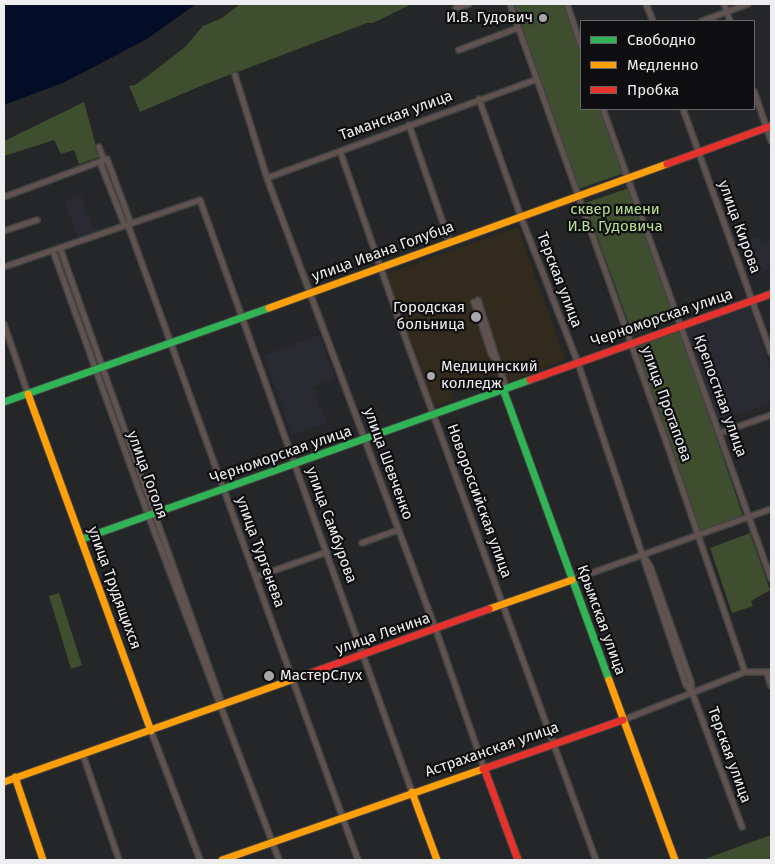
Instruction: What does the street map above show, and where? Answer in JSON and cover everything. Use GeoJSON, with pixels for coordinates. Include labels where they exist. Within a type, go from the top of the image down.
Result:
{"type":"FeatureCollection","features":[{"type":"Feature","properties":{"kind":"street"},"geometry":{"type":"LineString","coordinates":[[456,8],[468,4]]}},
{"type":"Feature","properties":{"kind":"street","name":"улица Протапова"},"geometry":{"type":"LineString","coordinates":[[510,4],[535,80],[699,536],[745,672]]}},
{"type":"Feature","properties":{"kind":"street"},"geometry":{"type":"LineString","coordinates":[[567,4],[580,43]]}},
{"type":"Feature","properties":{"kind":"street"},"geometry":{"type":"LineString","coordinates":[[646,4],[653,20]]}},
{"type":"Feature","properties":{"kind":"street"},"geometry":{"type":"LineString","coordinates":[[724,4],[730,20]]}},
{"type":"Feature","properties":{"kind":"street"},"geometry":{"type":"LineString","coordinates":[[705,20],[748,4]]}},
{"type":"Feature","properties":{"kind":"street"},"geometry":{"type":"LineString","coordinates":[[459,50],[518,28]]}},
{"type":"Feature","properties":{"kind":"street","name":"улица Шевченко"},"geometry":{"type":"LineString","coordinates":[[235,75],[267,178],[436,630],[518,860]]}},
{"type":"Feature","properties":{"kind":"street","name":"Таманская улица"},"geometry":{"type":"LineString","coordinates":[[267,178],[535,80]]}},
{"type":"Feature","properties":{"kind":"street"},"geometry":{"type":"LineString","coordinates":[[755,93],[769,127],[771,140]]}},
{"type":"Feature","properties":{"kind":"street","name":"Терская улица"},"geometry":{"type":"LineString","coordinates":[[479,99],[521,217],[578,363],[643,555],[653,575],[692,682],[692,692],[742,827]]}},
{"type":"Feature","properties":{"kind":"street","name":"Крепостная улица"},"geometry":{"type":"LineString","coordinates":[[603,110],[771,579]]}},
{"type":"Feature","properties":{"kind":"street","name":"улица Кирова"},"geometry":{"type":"LineString","coordinates":[[684,110],[771,353]]}},
{"type":"Feature","properties":{"kind":"street"},"geometry":{"type":"LineString","coordinates":[[409,125],[450,243]]}},
{"type":"Feature","properties":{"kind":"street","name":"улица Ивана Голубца"},"geometry":{"type":"LineString","coordinates":[[4,402],[310,292],[381,269],[769,127]]}},
{"type":"Feature","properties":{"kind":"street","name":"улица Тургенева"},"geometry":{"type":"LineString","coordinates":[[99,147],[358,860]]}},
{"type":"Feature","properties":{"kind":"street","name":"Новороссийская улица"},"geometry":{"type":"LineString","coordinates":[[340,151],[381,269],[596,860]]}},
{"type":"Feature","properties":{"kind":"street"},"geometry":{"type":"LineString","coordinates":[[4,196],[104,161]]}},
{"type":"Feature","properties":{"kind":"street","name":"улица Самбурова"},"geometry":{"type":"LineString","coordinates":[[128,225],[200,200],[437,860]]}},
{"type":"Feature","properties":{"kind":"street"},"geometry":{"type":"LineString","coordinates":[[4,231],[37,220]]}},
{"type":"Feature","properties":{"kind":"street"},"geometry":{"type":"LineString","coordinates":[[4,267],[128,225]]}},
{"type":"Feature","properties":{"kind":"street","name":"улица Гоголя"},"geometry":{"type":"LineString","coordinates":[[60,248],[99,369]]}},
{"type":"Feature","properties":{"kind":"street","name":"улица Гоголя"},"geometry":{"type":"LineString","coordinates":[[53,251],[217,685],[222,706],[279,860]]}},
{"type":"Feature","properties":{"kind":"street","name":"Черноморская улица"},"geometry":{"type":"LineString","coordinates":[[82,539],[771,294]]}},
{"type":"Feature","properties":{"kind":"street","name":"Крымская улица"},"geometry":{"type":"LineString","coordinates":[[476,301],[495,351],[495,359],[504,388],[572,580],[675,860]]}},
{"type":"Feature","properties":{"kind":"street","name":"улица Трудящихся"},"geometry":{"type":"LineString","coordinates":[[4,324],[151,731],[200,860]]}},
{"type":"Feature","properties":{"kind":"street"},"geometry":{"type":"LineString","coordinates":[[720,433],[771,415]]}},
{"type":"Feature","properties":{"kind":"street","name":"улица Ленина"},"geometry":{"type":"LineString","coordinates":[[4,782],[436,630],[771,509]]}},
{"type":"Feature","properties":{"kind":"street"},"geometry":{"type":"LineString","coordinates":[[362,543],[398,530]]}},
{"type":"Feature","properties":{"kind":"street"},"geometry":{"type":"LineString","coordinates":[[256,577],[327,552]]}},
{"type":"Feature","properties":{"kind":"street","name":"Астраханская улица"},"geometry":{"type":"LineString","coordinates":[[222,860],[412,792],[623,720],[745,672],[769,673]]}},
{"type":"Feature","properties":{"kind":"street"},"geometry":{"type":"LineString","coordinates":[[769,673],[771,686]]}},
{"type":"Feature","properties":{"kind":"street"},"geometry":{"type":"LineString","coordinates":[[83,755],[119,860]]}},
{"type":"Feature","properties":{"kind":"street"},"geometry":{"type":"LineString","coordinates":[[16,778],[44,860]]}},
{"type":"Feature","properties":{"kind":"shaded area"},"geometry":{"type":"Polygon","coordinates":[[[81,195],[94,229],[98,229],[99,232],[79,239],[64,201],[81,195]]]}},
{"type":"Feature","properties":{"kind":"shaded area","name":"Городская больница"},"geometry":{"type":"Polygon","coordinates":[[[518,227],[565,360],[498,387],[495,374],[450,392],[454,400],[434,407],[386,274],[518,227]]]}},
{"type":"Feature","properties":{"kind":"shaded area"},"geometry":{"type":"Polygon","coordinates":[[[759,236],[762,242],[771,239],[771,269],[755,275],[743,242],[759,236]]]}},
{"type":"Feature","properties":{"kind":"shaded area"},"geometry":{"type":"Polygon","coordinates":[[[749,306],[771,368],[771,403],[718,422],[685,330],[749,306]]]}},
{"type":"Feature","properties":{"kind":"shaded area"},"geometry":{"type":"Polygon","coordinates":[[[320,335],[335,379],[312,387],[327,423],[291,435],[264,355],[320,335]]]}},
{"type":"Feature","properties":{"kind":"green space"},"geometry":{"type":"Polygon","coordinates":[[[240,4],[412,4],[373,23],[367,23],[203,85],[140,112],[129,86],[135,85],[185,47],[203,26],[222,18],[240,4]]]}},
{"type":"Feature","properties":{"kind":"green space"},"geometry":{"type":"Polygon","coordinates":[[[514,4],[565,4],[580,47],[580,110],[602,110],[624,173],[579,189],[514,4]]]}},
{"type":"Feature","properties":{"kind":"green space"},"geometry":{"type":"Polygon","coordinates":[[[84,102],[99,157],[79,164],[74,150],[61,154],[54,140],[4,156],[4,141],[84,102]]]}},
{"type":"Feature","properties":{"kind":"green space","name":"сквер имени И.В. Гудовича"},"geometry":{"type":"Polygon","coordinates":[[[629,188],[676,319],[633,335],[585,203],[629,188]]]}},
{"type":"Feature","properties":{"kind":"green space"},"geometry":{"type":"Polygon","coordinates":[[[61,256],[98,360],[94,362],[57,258],[61,256]]]}},
{"type":"Feature","properties":{"kind":"green space"},"geometry":{"type":"Polygon","coordinates":[[[680,330],[743,516],[700,532],[636,346],[680,330]]]}},
{"type":"Feature","properties":{"kind":"green space"},"geometry":{"type":"Polygon","coordinates":[[[750,533],[770,590],[751,601],[753,606],[732,613],[710,548],[750,533]]]}},
{"type":"Feature","properties":{"kind":"green space"},"geometry":{"type":"Polygon","coordinates":[[[59,593],[82,665],[71,669],[49,596],[59,593]]]}},
{"type":"Feature","properties":{"kind":"green space"},"geometry":{"type":"Polygon","coordinates":[[[771,835],[771,860],[702,860],[771,835]]]}},
{"type":"Feature","properties":{"kind":"water"},"geometry":{"type":"Polygon","coordinates":[[[4,4],[196,4],[147,39],[65,82],[4,105],[4,4]]]}},
{"type":"Feature","properties":{"kind":"traffic: fast"},"geometry":{"type":"LineString","coordinates":[[4,402],[269,308]]}},
{"type":"Feature","properties":{"kind":"traffic: fast"},"geometry":{"type":"LineString","coordinates":[[82,539],[530,380]]}},
{"type":"Feature","properties":{"kind":"traffic: fast"},"geometry":{"type":"LineString","coordinates":[[503,389],[609,680]]}},
{"type":"Feature","properties":{"kind":"traffic: slow"},"geometry":{"type":"LineString","coordinates":[[269,308],[667,164]]}},
{"type":"Feature","properties":{"kind":"traffic: slow"},"geometry":{"type":"LineString","coordinates":[[28,394],[151,731]]}},
{"type":"Feature","properties":{"kind":"traffic: slow"},"geometry":{"type":"LineString","coordinates":[[489,609],[572,580]]}},
{"type":"Feature","properties":{"kind":"traffic: slow"},"geometry":{"type":"LineString","coordinates":[[4,782],[308,674]]}},
{"type":"Feature","properties":{"kind":"traffic: slow"},"geometry":{"type":"LineString","coordinates":[[609,680],[675,860]]}},
{"type":"Feature","properties":{"kind":"traffic: slow"},"geometry":{"type":"LineString","coordinates":[[222,860],[483,769]]}},
{"type":"Feature","properties":{"kind":"traffic: slow"},"geometry":{"type":"LineString","coordinates":[[15,777],[43,860]]}},
{"type":"Feature","properties":{"kind":"traffic: slow"},"geometry":{"type":"LineString","coordinates":[[412,792],[437,860]]}},
{"type":"Feature","properties":{"kind":"traffic: jam"},"geometry":{"type":"LineString","coordinates":[[667,164],[771,126]]}},
{"type":"Feature","properties":{"kind":"traffic: jam"},"geometry":{"type":"LineString","coordinates":[[530,380],[771,294]]}},
{"type":"Feature","properties":{"kind":"traffic: jam"},"geometry":{"type":"LineString","coordinates":[[308,674],[489,609]]}},
{"type":"Feature","properties":{"kind":"traffic: jam"},"geometry":{"type":"LineString","coordinates":[[483,769],[623,720]]}},
{"type":"Feature","properties":{"kind":"traffic: jam"},"geometry":{"type":"LineString","coordinates":[[484,768],[518,860]]}},
{"type":"Feature","properties":{"kind":"place","name":"И.В. Гудович"},"geometry":{"type":"Point","coordinates":[543,18]}},
{"type":"Feature","properties":{"kind":"place","name":"Городская больница"},"geometry":{"type":"Point","coordinates":[476,317]}},
{"type":"Feature","properties":{"kind":"place","name":"Медицинский колледж"},"geometry":{"type":"Point","coordinates":[431,376]}},
{"type":"Feature","properties":{"kind":"place","name":"МастерСлух"},"geometry":{"type":"Point","coordinates":[269,676]}}]}
